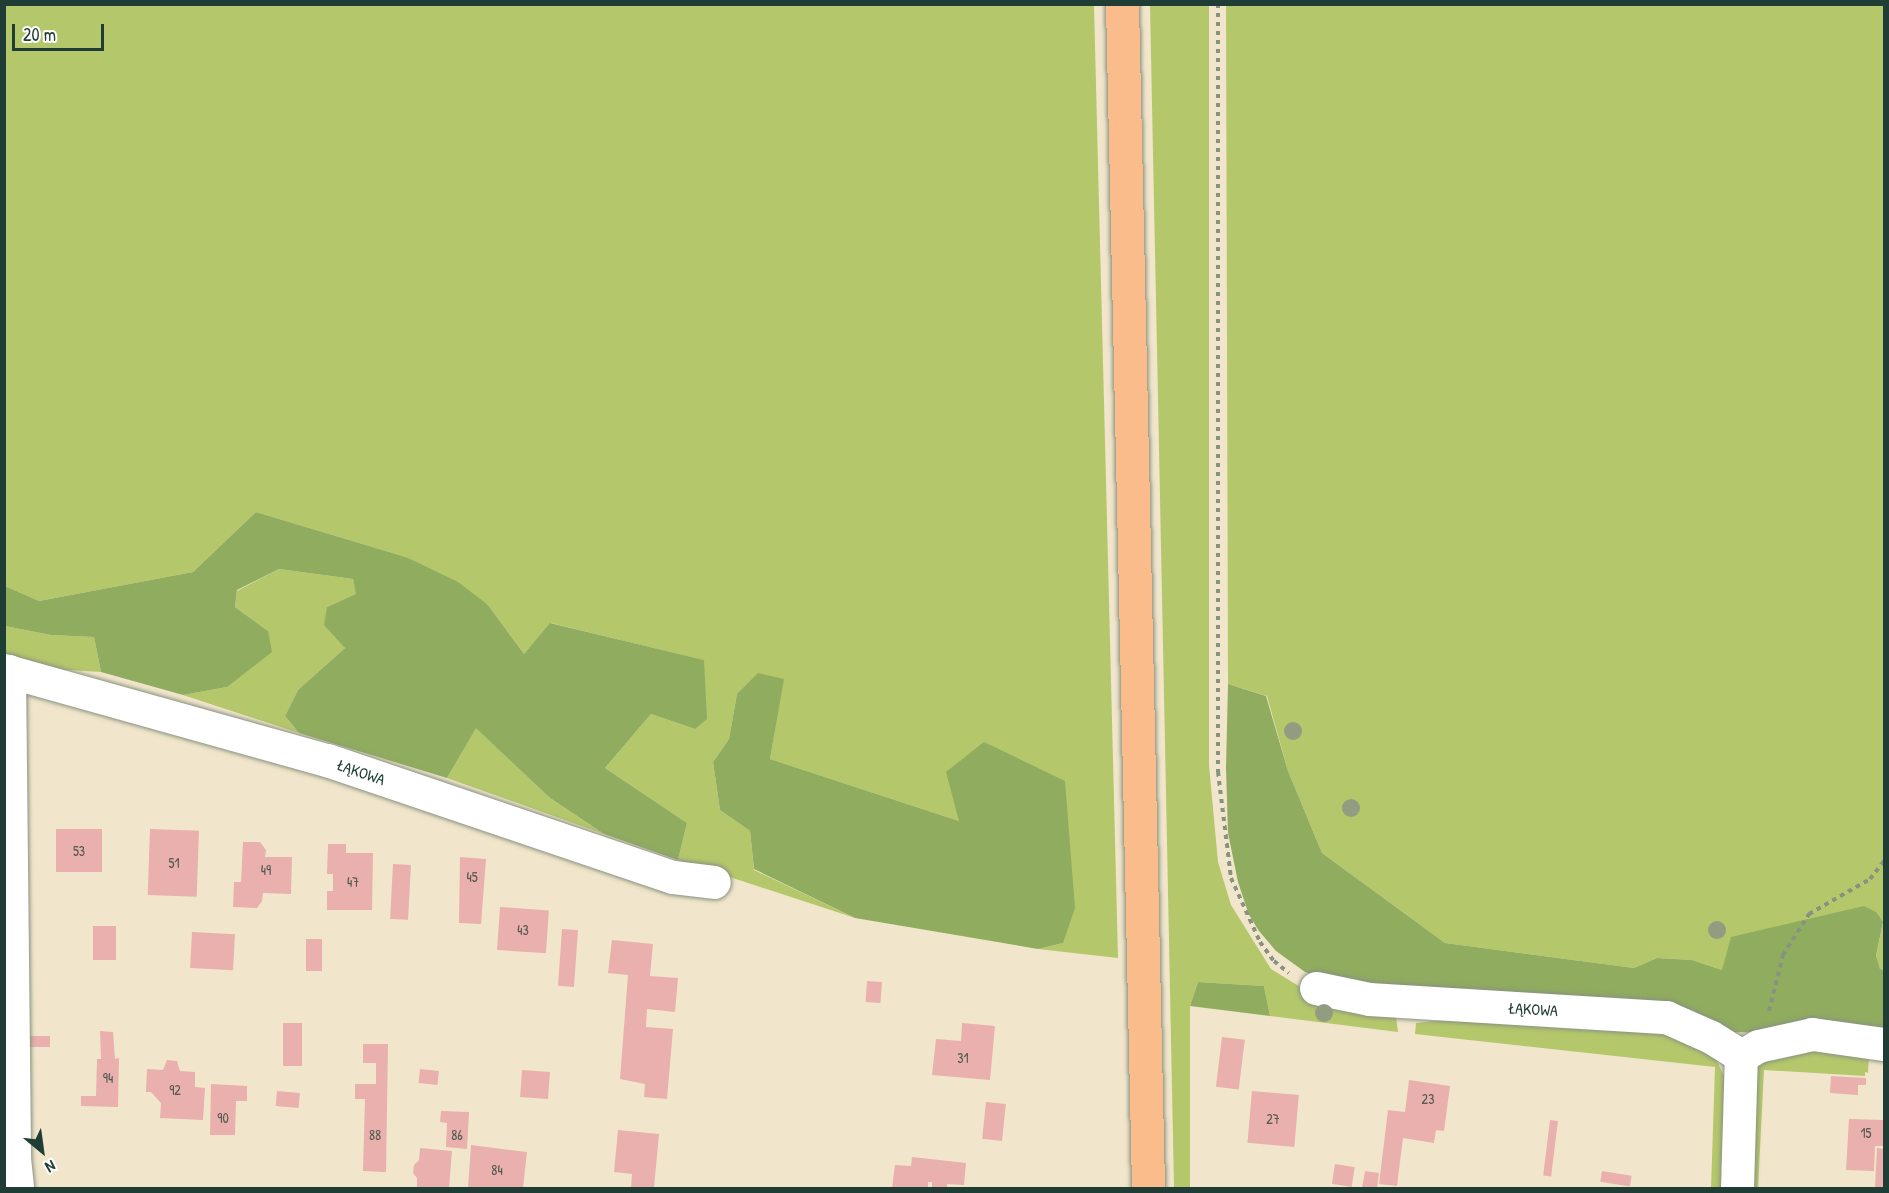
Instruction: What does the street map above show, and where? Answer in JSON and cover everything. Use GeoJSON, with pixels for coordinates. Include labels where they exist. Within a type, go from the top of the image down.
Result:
{"type":"FeatureCollection","features":[{"type":"Feature","properties":{"kind":"main road"},"geometry":{"type":"LineString","coordinates":[[1122,4],[1148,1188]]}},
{"type":"Feature","properties":{"kind":"street","name":"ŁĄKOWA"},"geometry":{"type":"LineString","coordinates":[[7,670],[327,760],[673,877],[714,882]]}},
{"type":"Feature","properties":{"kind":"street"},"geometry":{"type":"LineString","coordinates":[[7,670],[14,1158],[17,1188]]}},
{"type":"Feature","properties":{"kind":"street","name":"ŁĄKOWA"},"geometry":{"type":"LineString","coordinates":[[1316,988],[1369,999],[1666,1017],[1750,1051]]}},
{"type":"Feature","properties":{"kind":"street"},"geometry":{"type":"LineString","coordinates":[[1737,1188],[1750,1051],[1812,1034],[1884,1044]]}},
{"type":"Feature","properties":{"kind":"path"},"geometry":{"type":"LineString","coordinates":[[1218,4],[1218,748],[1221,804],[1231,878],[1252,927],[1274,961],[1298,979],[1316,988]]}},
{"type":"Feature","properties":{"kind":"path"},"geometry":{"type":"LineString","coordinates":[[1750,1051],[1783,955],[1809,914],[1870,879],[1884,861]]}},
{"type":"Feature","properties":{"kind":"green space"},"geometry":{"type":"Polygon","coordinates":[[[4,5],[1094,5],[1118,958],[1038,949],[1063,943],[959,821],[770,759],[783,679],[737,694],[729,739],[713,762],[720,810],[750,831],[754,870],[855,918],[678,860],[687,823],[605,768],[651,714],[695,729],[703,660],[551,623],[524,654],[488,605],[406,557],[256,512],[193,572],[39,601],[5,586],[4,5]]]}},
{"type":"Feature","properties":{"kind":"green space"},"geometry":{"type":"Polygon","coordinates":[[[1150,5],[1209,5],[1209,765],[1218,862],[1231,905],[1271,969],[1297,985],[1343,1006],[1396,1016],[1398,1032],[1270,1016],[1264,986],[1198,982],[1190,1006],[1190,1188],[1174,1188],[1150,5]]]}},
{"type":"Feature","properties":{"kind":"green space"},"geometry":{"type":"Polygon","coordinates":[[[1226,5],[1884,5],[1884,970],[1880,969],[1876,957],[1883,922],[1722,970],[1692,960],[1657,958],[1634,968],[1445,943],[1322,853],[1288,771],[1267,696],[1228,684],[1226,5]]]}},
{"type":"Feature","properties":{"kind":"green space"},"geometry":{"type":"Polygon","coordinates":[[[256,512],[406,557],[458,582],[488,605],[524,654],[550,623],[704,660],[707,719],[695,729],[651,714],[605,768],[687,823],[678,860],[604,834],[550,798],[476,728],[447,778],[299,733],[285,716],[298,690],[345,648],[324,625],[327,607],[356,594],[353,579],[279,569],[237,590],[235,607],[268,631],[272,652],[227,687],[183,695],[101,672],[94,637],[51,635],[5,626],[5,586],[39,601],[193,572],[256,512]]]}},
{"type":"Feature","properties":{"kind":"green space"},"geometry":{"type":"Polygon","coordinates":[[[279,569],[353,579],[357,594],[327,607],[345,648],[298,690],[285,716],[299,733],[183,695],[227,687],[268,631],[235,607],[237,591],[279,569]]]}},
{"type":"Feature","properties":{"kind":"green space"},"geometry":{"type":"Polygon","coordinates":[[[5,626],[51,635],[94,637],[101,672],[51,669],[5,657],[5,626]]]}},
{"type":"Feature","properties":{"kind":"green space"},"geometry":{"type":"Polygon","coordinates":[[[758,673],[784,679],[770,759],[959,821],[946,772],[984,742],[1065,781],[1075,908],[1063,943],[1038,949],[855,918],[754,869],[750,831],[720,810],[713,762],[729,739],[737,694],[758,673]]]}},
{"type":"Feature","properties":{"kind":"green space"},"geometry":{"type":"Polygon","coordinates":[[[1228,684],[1266,696],[1288,771],[1322,853],[1445,943],[1634,968],[1657,958],[1692,960],[1722,970],[1731,937],[1864,906],[1876,912],[1883,922],[1876,956],[1880,969],[1884,970],[1884,1034],[1724,1032],[1344,986],[1305,972],[1276,951],[1259,931],[1249,915],[1238,882],[1228,833],[1226,768],[1228,684]]]}},
{"type":"Feature","properties":{"kind":"green space"},"geometry":{"type":"Polygon","coordinates":[[[476,727],[550,798],[604,834],[447,778],[476,727]]]}},
{"type":"Feature","properties":{"kind":"green space"},"geometry":{"type":"Polygon","coordinates":[[[1198,982],[1264,986],[1270,1016],[1190,1006],[1198,982]]]}},
{"type":"Feature","properties":{"kind":"green space"},"geometry":{"type":"Polygon","coordinates":[[[1484,1016],[1673,1032],[1715,1057],[1727,1082],[1724,1188],[1711,1188],[1715,1067],[1415,1034],[1416,1023],[1484,1016]]]}},
{"type":"Feature","properties":{"kind":"green space"},"geometry":{"type":"Polygon","coordinates":[[[1775,1048],[1884,1049],[1884,1055],[1869,1054],[1868,1073],[1865,1072],[1865,1076],[1764,1070],[1758,1188],[1750,1188],[1751,1077],[1760,1060],[1775,1048]]]}},
{"type":"Feature","properties":{"kind":"building"},"geometry":{"type":"Polygon","coordinates":[[[56,829],[102,829],[102,872],[56,872],[56,829]]]}},
{"type":"Feature","properties":{"kind":"building"},"geometry":{"type":"Polygon","coordinates":[[[150,829],[199,831],[197,897],[148,895],[150,829]]]}},
{"type":"Feature","properties":{"kind":"building"},"geometry":{"type":"Polygon","coordinates":[[[243,842],[260,842],[266,850],[265,857],[292,857],[291,894],[263,893],[262,901],[257,908],[233,907],[234,882],[241,882],[243,842]]]}},
{"type":"Feature","properties":{"kind":"building"},"geometry":{"type":"Polygon","coordinates":[[[328,844],[346,844],[346,853],[373,853],[372,910],[327,910],[327,891],[333,891],[333,874],[327,874],[328,844]]]}},
{"type":"Feature","properties":{"kind":"building"},"geometry":{"type":"Polygon","coordinates":[[[460,857],[486,859],[481,924],[459,923],[460,857]]]}},
{"type":"Feature","properties":{"kind":"building"},"geometry":{"type":"Polygon","coordinates":[[[393,864],[411,865],[408,920],[390,919],[393,864]]]}},
{"type":"Feature","properties":{"kind":"building"},"geometry":{"type":"Polygon","coordinates":[[[500,907],[549,910],[546,953],[497,950],[500,907]]]}},
{"type":"Feature","properties":{"kind":"building"},"geometry":{"type":"Polygon","coordinates":[[[93,926],[116,926],[116,960],[93,960],[93,926]]]}},
{"type":"Feature","properties":{"kind":"building"},"geometry":{"type":"Polygon","coordinates":[[[562,929],[578,930],[574,987],[558,986],[562,929]]]}},
{"type":"Feature","properties":{"kind":"building"},"geometry":{"type":"Polygon","coordinates":[[[192,932],[235,934],[233,970],[190,968],[192,932]]]}},
{"type":"Feature","properties":{"kind":"building"},"geometry":{"type":"Polygon","coordinates":[[[306,939],[322,939],[322,971],[306,971],[306,939]]]}},
{"type":"Feature","properties":{"kind":"building"},"geometry":{"type":"Polygon","coordinates":[[[612,940],[653,944],[650,976],[678,978],[675,1012],[647,1009],[646,1027],[673,1029],[667,1099],[644,1097],[645,1084],[620,1079],[628,975],[608,973],[612,940]]]}},
{"type":"Feature","properties":{"kind":"building"},"geometry":{"type":"Polygon","coordinates":[[[867,981],[882,982],[880,1003],[866,1002],[867,981]]]}},
{"type":"Feature","properties":{"kind":"building"},"geometry":{"type":"Polygon","coordinates":[[[283,1023],[302,1023],[302,1066],[283,1066],[283,1023]]]}},
{"type":"Feature","properties":{"kind":"building"},"geometry":{"type":"Polygon","coordinates":[[[962,1023],[995,1026],[990,1080],[932,1075],[936,1039],[961,1041],[962,1023]]]}},
{"type":"Feature","properties":{"kind":"building"},"geometry":{"type":"Polygon","coordinates":[[[100,1031],[113,1032],[115,1059],[119,1058],[118,1107],[81,1106],[81,1096],[96,1096],[97,1059],[101,1059],[100,1031]]]}},
{"type":"Feature","properties":{"kind":"building"},"geometry":{"type":"Polygon","coordinates":[[[28,1036],[50,1036],[50,1047],[28,1047],[28,1036]]]}},
{"type":"Feature","properties":{"kind":"building"},"geometry":{"type":"Polygon","coordinates":[[[1222,1037],[1245,1040],[1239,1089],[1216,1087],[1222,1037]]]}},
{"type":"Feature","properties":{"kind":"building"},"geometry":{"type":"Polygon","coordinates":[[[363,1044],[388,1044],[386,1172],[363,1171],[365,1099],[355,1099],[355,1084],[376,1084],[376,1063],[363,1063],[363,1044]]]}},
{"type":"Feature","properties":{"kind":"building"},"geometry":{"type":"Polygon","coordinates":[[[167,1060],[177,1061],[180,1071],[195,1072],[195,1087],[205,1088],[203,1120],[160,1118],[161,1103],[151,1092],[146,1092],[147,1069],[163,1070],[167,1060]]]}},
{"type":"Feature","properties":{"kind":"building"},"geometry":{"type":"Polygon","coordinates":[[[420,1069],[439,1071],[437,1085],[419,1083],[420,1069]]]}},
{"type":"Feature","properties":{"kind":"building"},"geometry":{"type":"Polygon","coordinates":[[[522,1070],[550,1072],[548,1099],[520,1097],[522,1070]]]}},
{"type":"Feature","properties":{"kind":"building"},"geometry":{"type":"Polygon","coordinates":[[[1831,1076],[1866,1078],[1866,1085],[1858,1085],[1858,1095],[1830,1093],[1831,1076]]]}},
{"type":"Feature","properties":{"kind":"building"},"geometry":{"type":"Polygon","coordinates":[[[1409,1080],[1450,1086],[1444,1131],[1436,1130],[1434,1143],[1403,1138],[1397,1186],[1379,1184],[1388,1110],[1405,1112],[1409,1080]]]}},
{"type":"Feature","properties":{"kind":"building"},"geometry":{"type":"Polygon","coordinates":[[[211,1084],[247,1086],[247,1101],[236,1101],[235,1135],[210,1135],[211,1084]]]}},
{"type":"Feature","properties":{"kind":"building"},"geometry":{"type":"Polygon","coordinates":[[[277,1091],[300,1093],[299,1108],[276,1106],[277,1091]]]}},
{"type":"Feature","properties":{"kind":"building"},"geometry":{"type":"Polygon","coordinates":[[[1252,1091],[1299,1095],[1294,1147],[1247,1143],[1252,1091]]]}},
{"type":"Feature","properties":{"kind":"building"},"geometry":{"type":"Polygon","coordinates":[[[986,1102],[1006,1104],[1002,1141],[982,1139],[986,1102]]]}},
{"type":"Feature","properties":{"kind":"building"},"geometry":{"type":"Polygon","coordinates":[[[441,1111],[469,1112],[467,1149],[446,1147],[447,1123],[440,1122],[441,1111]]]}},
{"type":"Feature","properties":{"kind":"building"},"geometry":{"type":"Polygon","coordinates":[[[1849,1119],[1884,1120],[1884,1146],[1875,1146],[1874,1171],[1846,1170],[1849,1119]]]}},
{"type":"Feature","properties":{"kind":"building"},"geometry":{"type":"Polygon","coordinates":[[[1550,1120],[1558,1121],[1551,1177],[1543,1176],[1550,1120]]]}},
{"type":"Feature","properties":{"kind":"building"},"geometry":{"type":"Polygon","coordinates":[[[618,1130],[659,1134],[654,1188],[631,1188],[632,1174],[614,1172],[618,1130]]]}},
{"type":"Feature","properties":{"kind":"building"},"geometry":{"type":"Polygon","coordinates":[[[471,1145],[527,1152],[523,1188],[468,1188],[471,1145]]]}},
{"type":"Feature","properties":{"kind":"building"},"geometry":{"type":"Polygon","coordinates":[[[420,1148],[452,1151],[449,1188],[417,1188],[417,1178],[413,1173],[414,1165],[419,1160],[420,1148]]]}},
{"type":"Feature","properties":{"kind":"building"},"geometry":{"type":"Polygon","coordinates":[[[1877,1148],[1884,1149],[1884,1188],[1875,1188],[1877,1148]]]}},
{"type":"Feature","properties":{"kind":"building"},"geometry":{"type":"Polygon","coordinates":[[[912,1157],[966,1163],[964,1185],[947,1184],[947,1188],[932,1188],[932,1182],[928,1182],[928,1188],[892,1188],[895,1165],[911,1166],[912,1157]]]}},
{"type":"Feature","properties":{"kind":"building"},"geometry":{"type":"Polygon","coordinates":[[[1335,1164],[1355,1167],[1352,1187],[1332,1184],[1335,1164]]]}},
{"type":"Feature","properties":{"kind":"building"},"geometry":{"type":"Polygon","coordinates":[[[1365,1171],[1379,1173],[1377,1188],[1362,1188],[1365,1171]]]}},
{"type":"Feature","properties":{"kind":"building"},"geometry":{"type":"Polygon","coordinates":[[[1602,1171],[1632,1176],[1630,1187],[1600,1182],[1602,1171]]]}}]}
